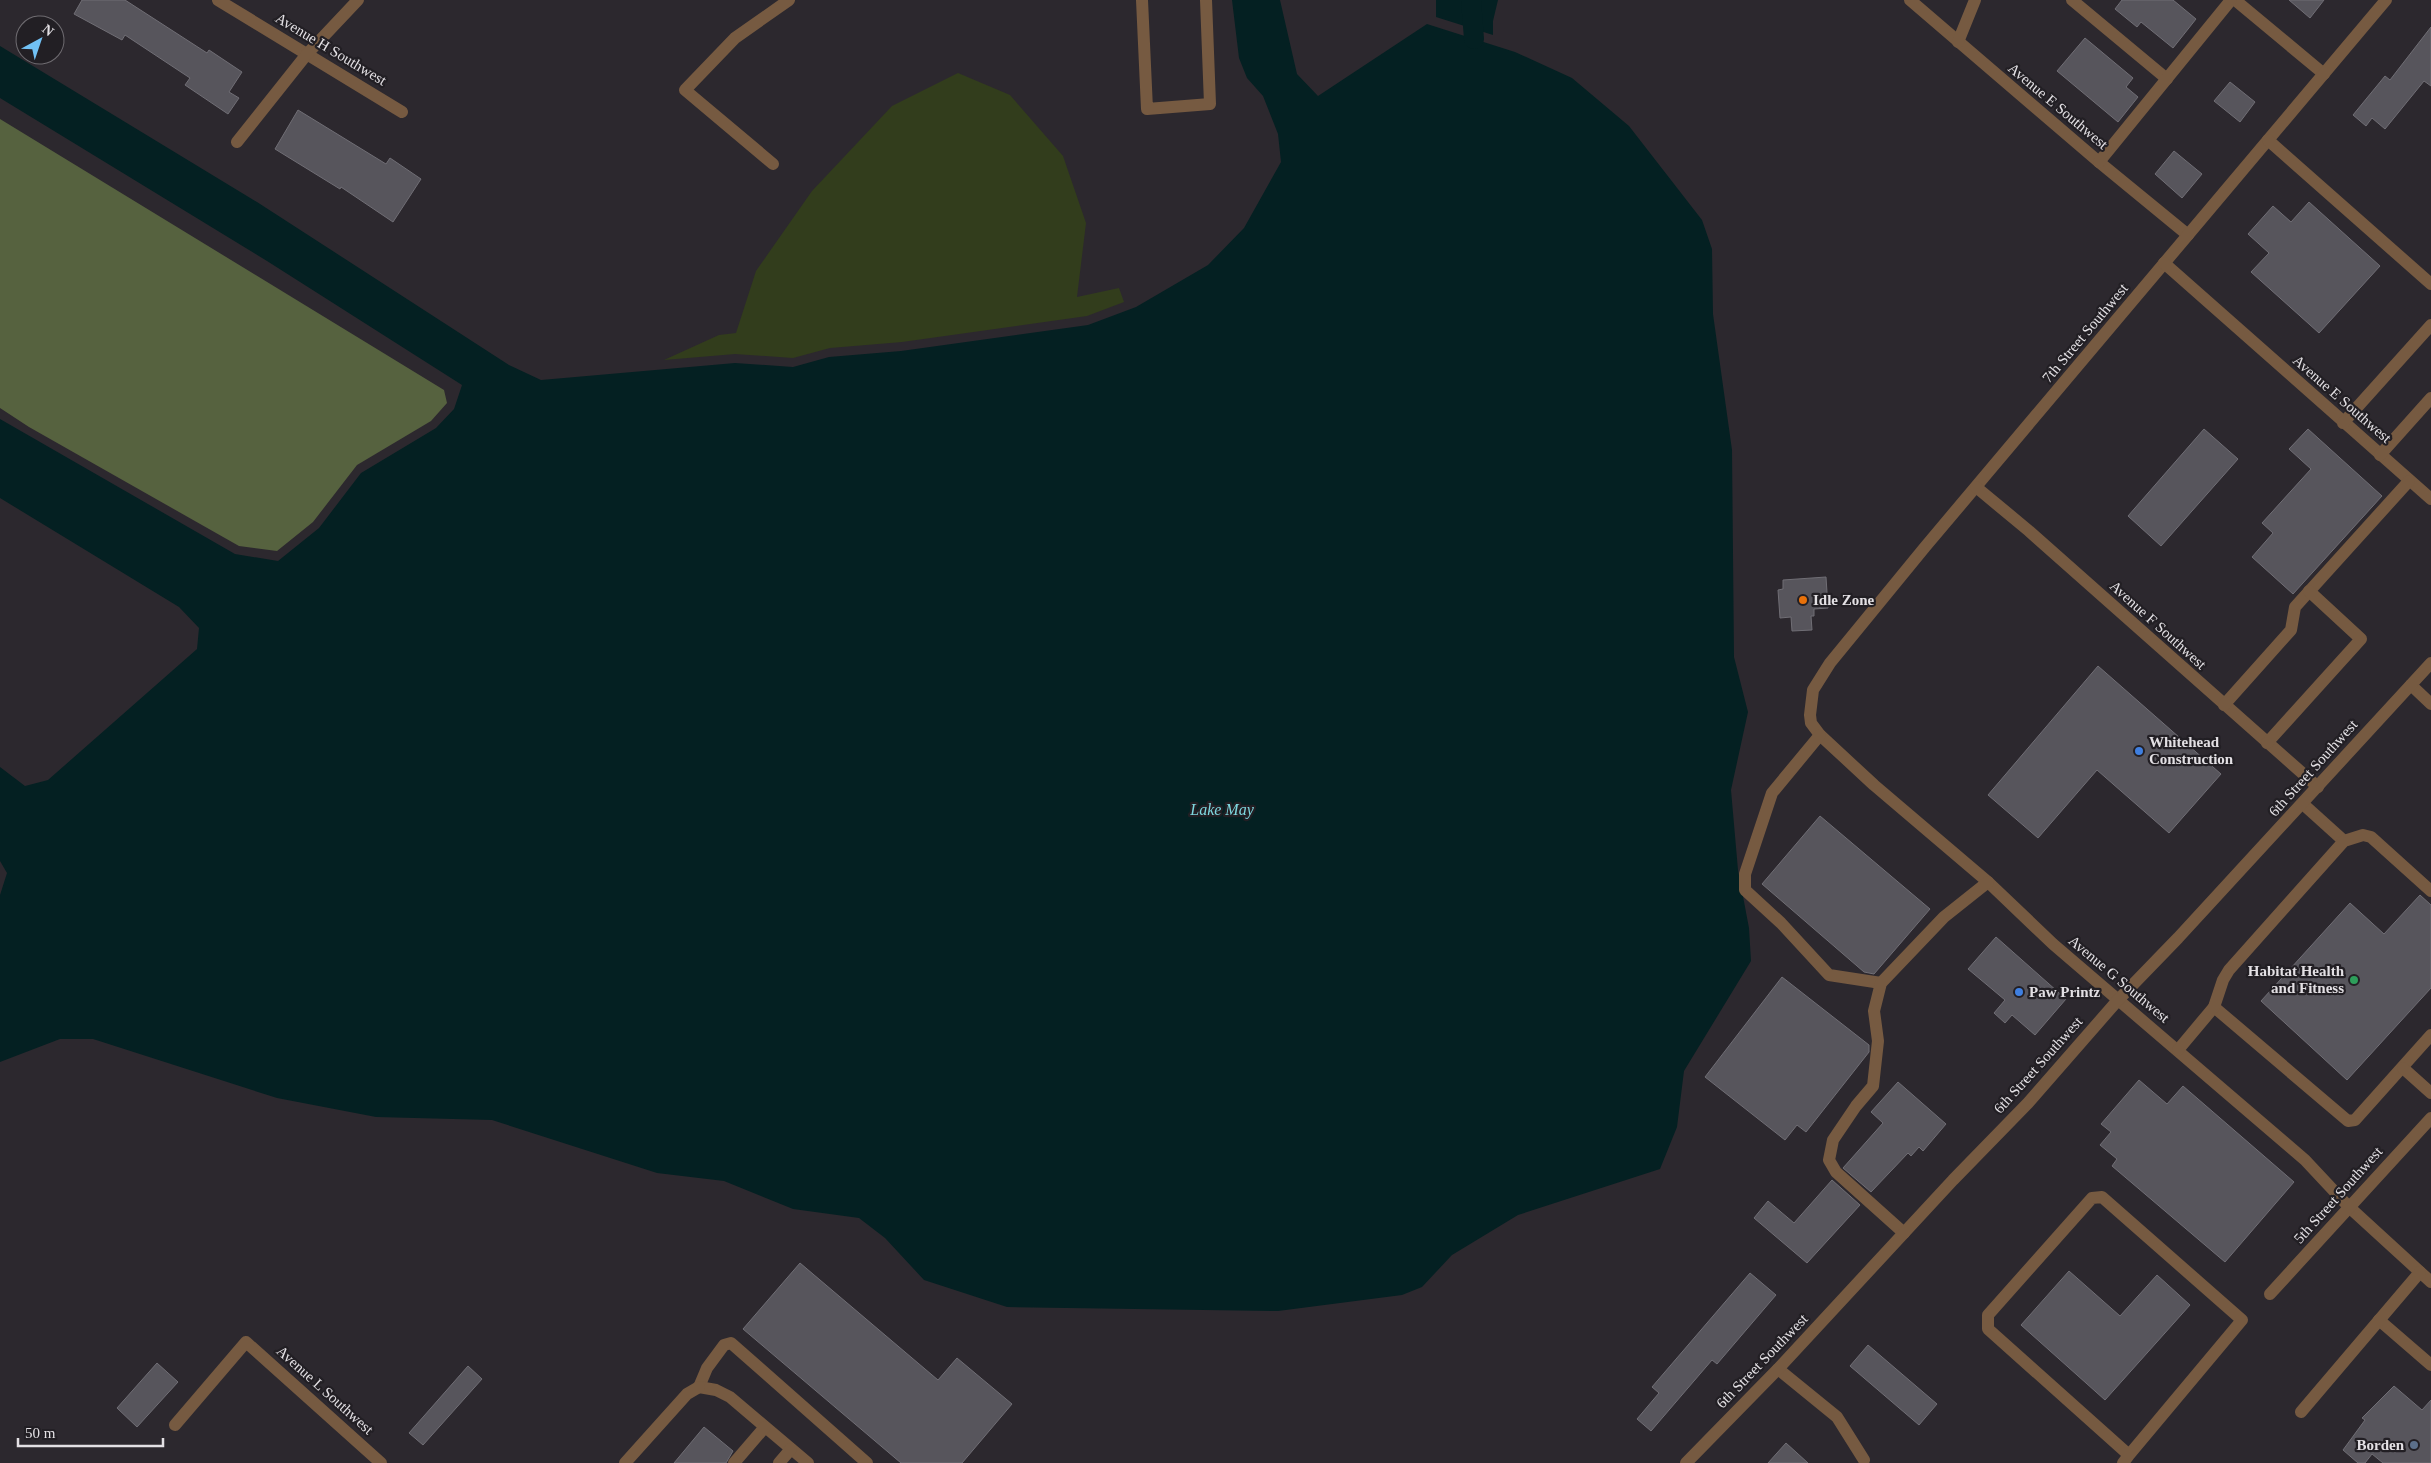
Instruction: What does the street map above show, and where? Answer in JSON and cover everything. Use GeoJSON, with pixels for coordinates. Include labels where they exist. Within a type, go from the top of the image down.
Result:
{"type":"FeatureCollection","features":[{"type":"Feature","properties":{"kind":"street","name":"Avenue H Southwest"},"geometry":{"type":"LineString","coordinates":[[218,0],[402,112]]}},
{"type":"Feature","properties":{"kind":"street"},"geometry":{"type":"LineString","coordinates":[[237,142],[307,54],[358,0]]}},
{"type":"Feature","properties":{"kind":"street"},"geometry":{"type":"LineString","coordinates":[[773,164],[685,90],[735,38],[789,0]]}},
{"type":"Feature","properties":{"kind":"street"},"geometry":{"type":"LineString","coordinates":[[1142,0],[1147,109],[1210,104],[1206,0]]}},
{"type":"Feature","properties":{"kind":"street","name":"Avenue E Southwest"},"geometry":{"type":"LineString","coordinates":[[1910,0],[2099,162],[2188,235]]}},
{"type":"Feature","properties":{"kind":"street"},"geometry":{"type":"LineString","coordinates":[[1958,42],[1975,0]]}},
{"type":"Feature","properties":{"kind":"street"},"geometry":{"type":"LineString","coordinates":[[2072,0],[2167,78]]}},
{"type":"Feature","properties":{"kind":"street"},"geometry":{"type":"LineString","coordinates":[[2099,162],[2231,0]]}},
{"type":"Feature","properties":{"kind":"street"},"geometry":{"type":"LineString","coordinates":[[2236,0],[2324,74]]}},
{"type":"Feature","properties":{"kind":"street","name":"7th Street Southwest"},"geometry":{"type":"LineString","coordinates":[[1813,690],[1830,663],[1976,487],[2386,0]]}},
{"type":"Feature","properties":{"kind":"street"},"geometry":{"type":"LineString","coordinates":[[2268,140],[2431,284]]}},
{"type":"Feature","properties":{"kind":"street","name":"Avenue E Southwest"},"geometry":{"type":"LineString","coordinates":[[2164,263],[2343,423],[2409,480],[2430,495]]}},
{"type":"Feature","properties":{"kind":"street"},"geometry":{"type":"LineString","coordinates":[[2343,423],[2431,324]]}},
{"type":"Feature","properties":{"kind":"street"},"geometry":{"type":"LineString","coordinates":[[2380,455],[2431,398]]}},
{"type":"Feature","properties":{"kind":"street"},"geometry":{"type":"LineString","coordinates":[[2224,705],[2291,630],[2295,607],[2409,480]]}},
{"type":"Feature","properties":{"kind":"street","name":"Avenue F Southwest"},"geometry":{"type":"LineString","coordinates":[[1976,487],[2029,531],[2318,787]]}},
{"type":"Feature","properties":{"kind":"street"},"geometry":{"type":"LineString","coordinates":[[2267,742],[2361,639],[2309,591]]}},
{"type":"Feature","properties":{"kind":"street","name":"6th Street Southwest"},"geometry":{"type":"LineString","coordinates":[[1686,1463],[1778,1369],[2028,1103],[2118,1000],[2303,804],[2431,663]]}},
{"type":"Feature","properties":{"kind":"street"},"geometry":{"type":"LineString","coordinates":[[2411,685],[2431,704]]}},
{"type":"Feature","properties":{"kind":"street","name":"Avenue G Southwest"},"geometry":{"type":"LineString","coordinates":[[1813,690],[1810,714],[1811,723],[1820,735],[1874,785],[1988,882],[2053,944],[2305,1160],[2349,1207],[2431,1282]]}},
{"type":"Feature","properties":{"kind":"street"},"geometry":{"type":"LineString","coordinates":[[1820,735],[1772,793],[1745,874],[1744,890],[1781,923],[1829,975],[1881,983]]}},
{"type":"Feature","properties":{"kind":"street"},"geometry":{"type":"LineString","coordinates":[[2303,804],[2344,841]]}},
{"type":"Feature","properties":{"kind":"street"},"geometry":{"type":"LineString","coordinates":[[2178,1050],[2214,1006],[2223,980],[2230,970],[2344,841],[2363,835],[2371,837],[2431,891]]}},
{"type":"Feature","properties":{"kind":"street"},"geometry":{"type":"LineString","coordinates":[[1904,1233],[1836,1172],[1829,1160],[1834,1140],[1856,1106],[1873,1086],[1878,1041],[1874,1011],[1881,983],[1944,917],[1988,882]]}},
{"type":"Feature","properties":{"kind":"street"},"geometry":{"type":"LineString","coordinates":[[2214,1006],[2348,1121],[2355,1120],[2431,1035]]}},
{"type":"Feature","properties":{"kind":"street"},"geometry":{"type":"LineString","coordinates":[[2403,1068],[2431,1093]]}},
{"type":"Feature","properties":{"kind":"street","name":"5th Street Southwest"},"geometry":{"type":"LineString","coordinates":[[2270,1294],[2431,1118]]}},
{"type":"Feature","properties":{"kind":"street"},"geometry":{"type":"LineString","coordinates":[[2102,1197],[2242,1320],[2126,1459],[1988,1329],[1988,1315],[2092,1198],[2102,1197]]}},
{"type":"Feature","properties":{"kind":"street"},"geometry":{"type":"LineString","coordinates":[[2300,1412],[2420,1272]]}},
{"type":"Feature","properties":{"kind":"street"},"geometry":{"type":"LineString","coordinates":[[2378,1320],[2431,1365]]}},
{"type":"Feature","properties":{"kind":"street","name":"Avenue L Southwest"},"geometry":{"type":"LineString","coordinates":[[175,1425],[246,1342],[381,1463]]}},
{"type":"Feature","properties":{"kind":"street"},"geometry":{"type":"LineString","coordinates":[[625,1463],[687,1394],[699,1387],[707,1368],[724,1345],[731,1343],[867,1463]]}},
{"type":"Feature","properties":{"kind":"street"},"geometry":{"type":"LineString","coordinates":[[1778,1369],[1837,1417],[1864,1462]]}},
{"type":"Feature","properties":{"kind":"street"},"geometry":{"type":"LineString","coordinates":[[699,1387],[716,1390],[730,1397],[808,1463]]}},
{"type":"Feature","properties":{"kind":"street"},"geometry":{"type":"LineString","coordinates":[[734,1463],[765,1427]]}},
{"type":"Feature","properties":{"kind":"street"},"geometry":{"type":"LineString","coordinates":[[779,1463],[791,1449]]}},
{"type":"Feature","properties":{"kind":"green space"},"geometry":{"type":"Polygon","coordinates":[[[958,73],[1010,95],[1063,156],[1086,223],[1077,297],[1119,288],[1124,302],[1087,316],[902,342],[830,348],[793,358],[735,354],[664,360],[719,335],[736,333],[756,271],[812,191],[892,106],[958,73]]]}},
{"type":"Feature","properties":{"kind":"green space"},"geometry":{"type":"Polygon","coordinates":[[[0,119],[444,390],[447,403],[431,421],[357,465],[313,522],[277,551],[239,546],[29,427],[0,408],[0,119]]]}},
{"type":"Feature","properties":{"kind":"water","name":"Lake May"},"geometry":{"type":"Polygon","coordinates":[[[1232,0],[1280,0],[1297,74],[1318,96],[1427,24],[1515,52],[1572,78],[1629,126],[1702,220],[1712,249],[1713,314],[1732,450],[1734,657],[1748,712],[1731,790],[1738,870],[1749,928],[1751,961],[1684,1071],[1677,1127],[1660,1169],[1518,1215],[1452,1255],[1422,1287],[1402,1295],[1278,1311],[1007,1307],[924,1280],[885,1238],[859,1218],[793,1209],[724,1181],[657,1173],[492,1120],[376,1117],[277,1098],[93,1039],[60,1039],[0,1062],[0,895],[7,873],[0,861],[0,767],[25,786],[48,780],[197,649],[199,628],[179,607],[0,498],[0,419],[235,554],[278,561],[319,528],[361,473],[436,428],[454,409],[462,385],[267,261],[0,98],[0,46],[15,55],[15,65],[31,65],[257,202],[509,365],[541,380],[735,363],[793,367],[829,357],[901,351],[1088,325],[1136,307],[1208,265],[1244,228],[1281,162],[1278,134],[1263,96],[1247,78],[1239,58],[1232,0]]]}},
{"type":"Feature","properties":{"kind":"water"},"geometry":{"type":"Polygon","coordinates":[[[1436,0],[1498,0],[1493,21],[1493,35],[1436,17],[1436,0]]]}},
{"type":"Feature","properties":{"kind":"building"},"geometry":{"type":"Polygon","coordinates":[[[82,0],[125,0],[207,53],[209,50],[242,72],[229,92],[239,98],[228,114],[185,85],[190,78],[125,35],[122,40],[74,14],[82,0]]]}},
{"type":"Feature","properties":{"kind":"building"},"geometry":{"type":"Polygon","coordinates":[[[2122,0],[2173,0],[2196,19],[2173,48],[2141,22],[2137,27],[2115,9],[2122,0]]]}},
{"type":"Feature","properties":{"kind":"building"},"geometry":{"type":"Polygon","coordinates":[[[2289,0],[2324,0],[2310,18],[2289,0]]]}},
{"type":"Feature","properties":{"kind":"building"},"geometry":{"type":"Polygon","coordinates":[[[2431,27],[2431,86],[2424,81],[2385,129],[2372,118],[2366,126],[2353,115],[2385,76],[2390,80],[2431,27]]]}},
{"type":"Feature","properties":{"kind":"building"},"geometry":{"type":"Polygon","coordinates":[[[2085,38],[2133,78],[2126,87],[2138,97],[2118,122],[2057,71],[2085,38]]]}},
{"type":"Feature","properties":{"kind":"building"},"geometry":{"type":"Polygon","coordinates":[[[2230,82],[2255,102],[2240,122],[2214,101],[2230,82]]]}},
{"type":"Feature","properties":{"kind":"building"},"geometry":{"type":"Polygon","coordinates":[[[298,110],[386,164],[390,158],[421,179],[393,222],[341,187],[340,189],[275,149],[298,110]]]}},
{"type":"Feature","properties":{"kind":"building"},"geometry":{"type":"Polygon","coordinates":[[[2174,151],[2202,174],[2182,198],[2155,174],[2174,151]]]}},
{"type":"Feature","properties":{"kind":"building"},"geometry":{"type":"Polygon","coordinates":[[[2309,202],[2380,266],[2319,333],[2251,272],[2269,253],[2248,234],[2273,206],[2291,222],[2309,202]]]}},
{"type":"Feature","properties":{"kind":"building"},"geometry":{"type":"Polygon","coordinates":[[[2204,429],[2238,459],[2161,546],[2128,516],[2204,429]]]}},
{"type":"Feature","properties":{"kind":"building"},"geometry":{"type":"Polygon","coordinates":[[[2308,429],[2382,496],[2293,594],[2252,557],[2273,533],[2262,523],[2311,469],[2289,449],[2308,429]]]}},
{"type":"Feature","properties":{"kind":"building","name":"Idle Zone"},"geometry":{"type":"Polygon","coordinates":[[[1826,577],[1828,608],[1814,609],[1814,616],[1811,616],[1812,630],[1792,631],[1791,617],[1780,618],[1778,590],[1783,589],[1783,580],[1826,577]]]}},
{"type":"Feature","properties":{"kind":"building"},"geometry":{"type":"Polygon","coordinates":[[[2098,666],[2221,774],[2169,833],[2097,770],[2038,838],[1988,795],[2098,666]]]}},
{"type":"Feature","properties":{"kind":"building"},"geometry":{"type":"Polygon","coordinates":[[[1820,816],[1930,909],[1874,974],[1864,972],[1762,884],[1820,816]]]}},
{"type":"Feature","properties":{"kind":"building"},"geometry":{"type":"Polygon","coordinates":[[[2420,895],[2431,905],[2431,988],[2347,1080],[2261,1001],[2350,903],[2384,934],[2420,895]]]}},
{"type":"Feature","properties":{"kind":"building"},"geometry":{"type":"Polygon","coordinates":[[[1996,937],[2066,999],[2035,1035],[2012,1015],[2005,1023],[1994,1013],[2005,1000],[1968,969],[1996,937]]]}},
{"type":"Feature","properties":{"kind":"building"},"geometry":{"type":"Polygon","coordinates":[[[1782,977],[1869,1045],[1869,1052],[1806,1132],[1797,1125],[1785,1140],[1705,1077],[1782,977]]]}},
{"type":"Feature","properties":{"kind":"building"},"geometry":{"type":"Polygon","coordinates":[[[2139,1080],[2167,1104],[2183,1086],[2294,1182],[2225,1262],[2112,1166],[2117,1159],[2100,1145],[2111,1132],[2101,1124],[2139,1080]]]}},
{"type":"Feature","properties":{"kind":"building"},"geometry":{"type":"Polygon","coordinates":[[[1898,1082],[1946,1124],[1923,1151],[1919,1147],[1911,1156],[1908,1153],[1871,1192],[1843,1168],[1883,1123],[1871,1112],[1898,1082]]]}},
{"type":"Feature","properties":{"kind":"building"},"geometry":{"type":"Polygon","coordinates":[[[1832,1180],[1860,1205],[1807,1263],[1754,1218],[1768,1201],[1794,1223],[1832,1180]]]}},
{"type":"Feature","properties":{"kind":"building"},"geometry":{"type":"Polygon","coordinates":[[[800,1263],[938,1380],[957,1358],[1012,1404],[962,1463],[901,1463],[743,1329],[800,1263]]]}},
{"type":"Feature","properties":{"kind":"building"},"geometry":{"type":"Polygon","coordinates":[[[2069,1271],[2120,1316],[2157,1275],[2190,1305],[2105,1400],[2021,1325],[2069,1271]]]}},
{"type":"Feature","properties":{"kind":"building"},"geometry":{"type":"Polygon","coordinates":[[[1750,1273],[1776,1295],[1717,1364],[1712,1360],[1651,1431],[1637,1419],[1659,1393],[1652,1387],[1750,1273]]]}},
{"type":"Feature","properties":{"kind":"building"},"geometry":{"type":"Polygon","coordinates":[[[1868,1345],[1937,1404],[1919,1425],[1850,1366],[1868,1345]]]}},
{"type":"Feature","properties":{"kind":"building"},"geometry":{"type":"Polygon","coordinates":[[[157,1363],[178,1382],[137,1427],[117,1408],[157,1363]]]}},
{"type":"Feature","properties":{"kind":"building"},"geometry":{"type":"Polygon","coordinates":[[[468,1366],[482,1379],[423,1445],[409,1433],[468,1366]]]}},
{"type":"Feature","properties":{"kind":"building"},"geometry":{"type":"Polygon","coordinates":[[[2394,1386],[2422,1410],[2431,1400],[2431,1463],[2383,1463],[2372,1454],[2365,1463],[2358,1463],[2343,1450],[2365,1420],[2362,1418],[2394,1386]]]}},
{"type":"Feature","properties":{"kind":"building"},"geometry":{"type":"Polygon","coordinates":[[[704,1427],[733,1451],[726,1463],[674,1463],[704,1427]]]}},
{"type":"Feature","properties":{"kind":"building"},"geometry":{"type":"Polygon","coordinates":[[[1786,1443],[1808,1463],[1768,1463],[1786,1443]]]}},
{"type":"Feature","properties":{"kind":"waterway"},"geometry":{"type":"LineString","coordinates":[[1471,0],[1474,39]]}},
{"type":"Feature","properties":{"kind":"place","name":"Idle Zone"},"geometry":{"type":"Point","coordinates":[1803,600]}},
{"type":"Feature","properties":{"kind":"place","name":"Whitehead Construction"},"geometry":{"type":"Point","coordinates":[2139,751]}},
{"type":"Feature","properties":{"kind":"place","name":"Habitat Health and Fitness"},"geometry":{"type":"Point","coordinates":[2354,980]}},
{"type":"Feature","properties":{"kind":"place","name":"Paw Printz"},"geometry":{"type":"Point","coordinates":[2019,992]}},
{"type":"Feature","properties":{"kind":"place","name":"Borden"},"geometry":{"type":"Point","coordinates":[2414,1445]}}]}
